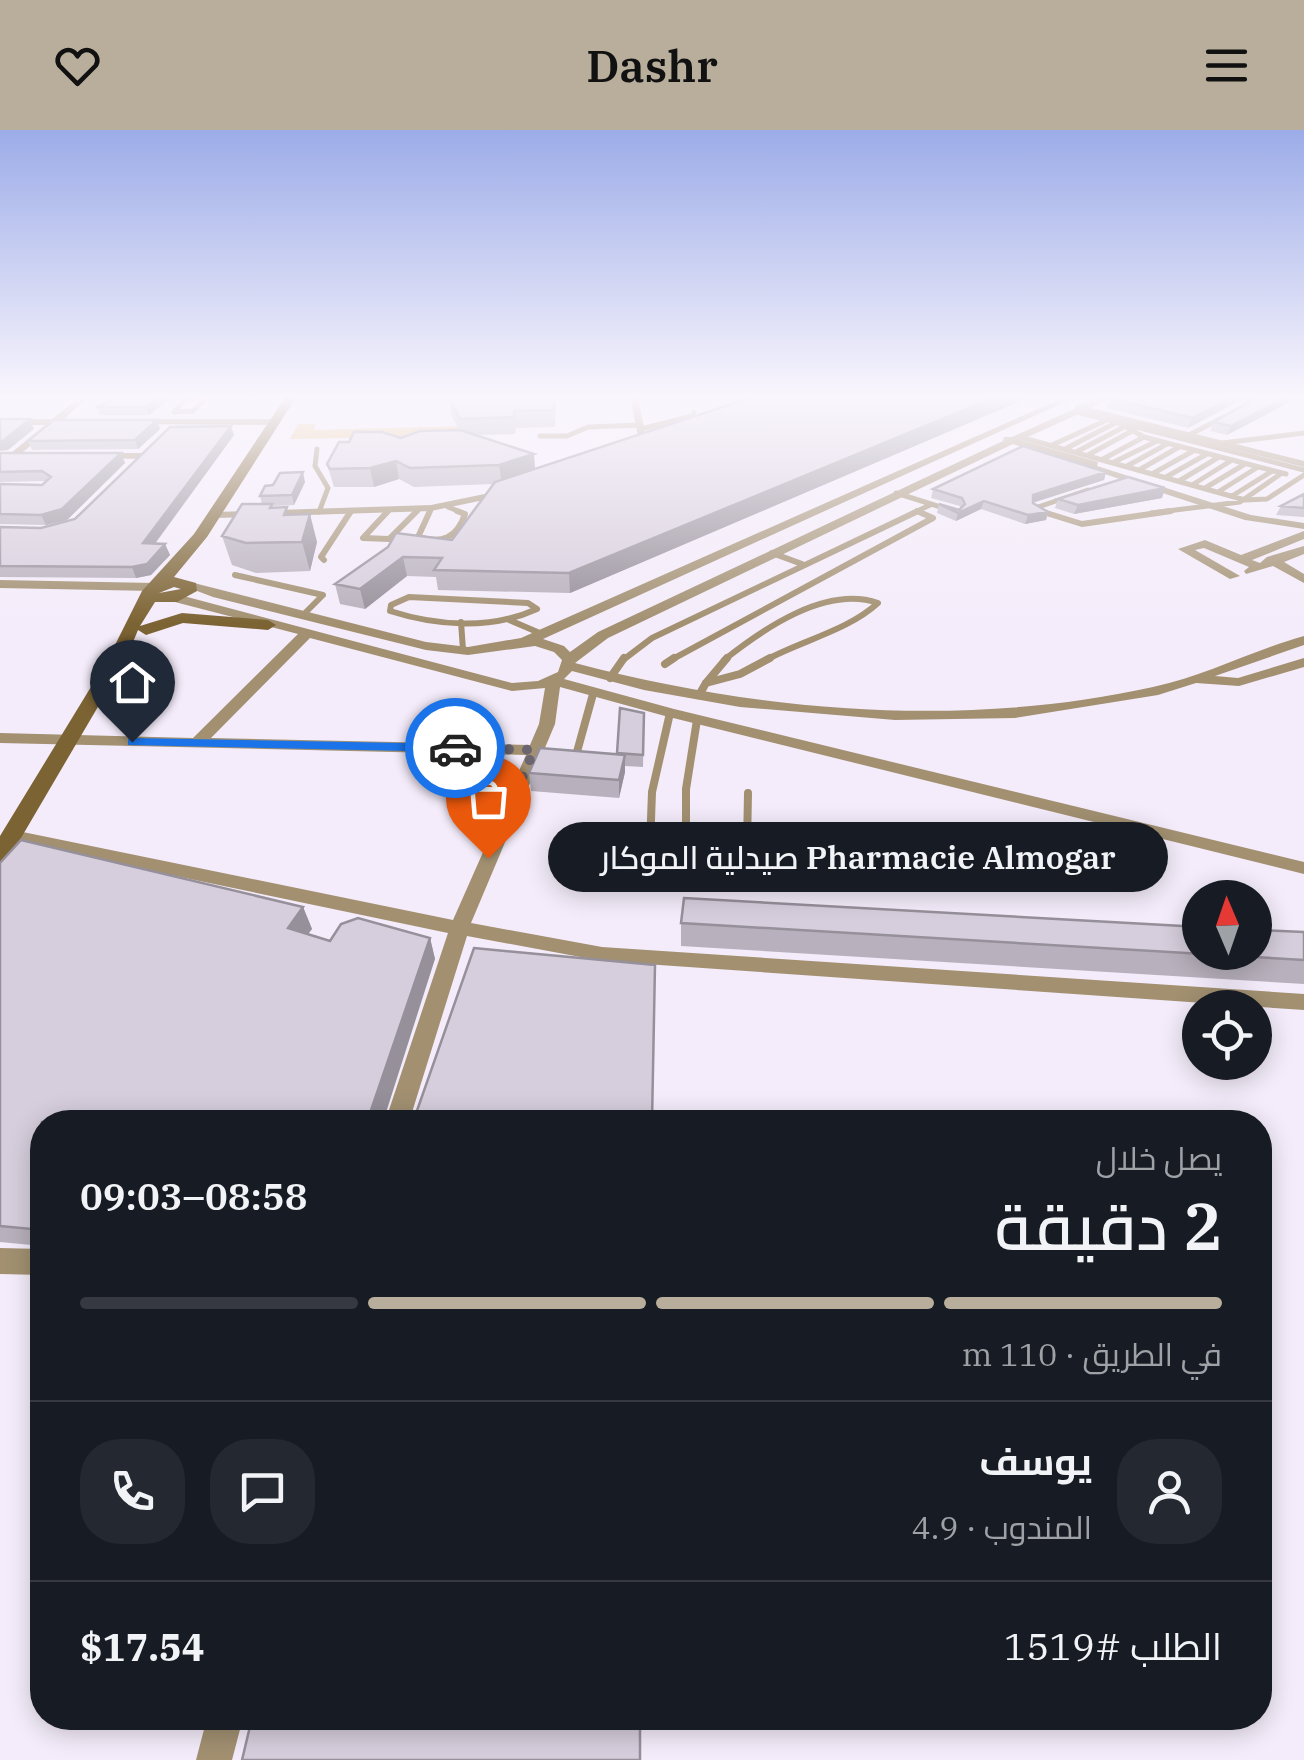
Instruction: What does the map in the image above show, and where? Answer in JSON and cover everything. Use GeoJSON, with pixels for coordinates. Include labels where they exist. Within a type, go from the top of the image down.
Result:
{"type":"FeatureCollection","features":[{"type":"Feature","properties":{"kind":"street"},"geometry":{"type":"LineString","coordinates":[[242,472],[200,537],[154,590],[129,630],[118,659],[4,848],[602,954],[1304,1002]]}},
{"type":"Feature","properties":{"kind":"street"},"geometry":{"type":"LineString","coordinates":[[0,584],[154,590],[188,584],[419,644],[492,651],[524,642],[898,472]]}},
{"type":"Feature","properties":{"kind":"street"},"geometry":{"type":"LineString","coordinates":[[154,590],[173,599],[512,688],[564,669],[603,635],[944,472]]}},
{"type":"Feature","properties":{"kind":"street"},"geometry":{"type":"LineString","coordinates":[[1111,472],[1220,499],[1249,518],[1304,524]]}},
{"type":"Feature","properties":{"kind":"street"},"geometry":{"type":"LineString","coordinates":[[215,515],[425,509],[512,490]]}},
{"type":"Feature","properties":{"kind":"street"},"geometry":{"type":"LineString","coordinates":[[1200,573],[1234,576],[1304,535]]}},
{"type":"Feature","properties":{"kind":"street"},"geometry":{"type":"LineString","coordinates":[[118,659],[173,599],[190,591],[188,584],[200,537]]}},
{"type":"Feature","properties":{"kind":"street"},"geometry":{"type":"LineString","coordinates":[[744,541],[772,553]]}},
{"type":"Feature","properties":{"kind":"street"},"geometry":{"type":"LineString","coordinates":[[1216,574],[1186,552],[1185,546],[1204,544],[1243,560],[1276,564],[1304,579]]}},
{"type":"Feature","properties":{"kind":"street"},"geometry":{"type":"LineString","coordinates":[[1276,564],[1304,550]]}},
{"type":"Feature","properties":{"kind":"street"},"geometry":{"type":"LineString","coordinates":[[1216,574],[1243,560]]}},
{"type":"Feature","properties":{"kind":"street"},"geometry":{"type":"LineString","coordinates":[[0,599],[18,585]]}},
{"type":"Feature","properties":{"kind":"street"},"geometry":{"type":"LineString","coordinates":[[146,630],[182,618],[268,625]]}},
{"type":"Feature","properties":{"kind":"street"},"geometry":{"type":"LineString","coordinates":[[196,744],[305,635]]}},
{"type":"Feature","properties":{"kind":"street"},"geometry":{"type":"LineString","coordinates":[[564,669],[896,715],[1015,712],[1158,691],[1199,678],[1214,668],[1304,640]]}},
{"type":"Feature","properties":{"kind":"street"},"geometry":{"type":"LineString","coordinates":[[524,642],[548,644],[564,669],[593,694],[1304,868]]}},
{"type":"Feature","properties":{"kind":"street"},"geometry":{"type":"LineString","coordinates":[[488,680],[480,665],[492,651]]}},
{"type":"Feature","properties":{"kind":"street"},"geometry":{"type":"LineString","coordinates":[[1199,678],[1238,682],[1304,662]]}},
{"type":"Feature","properties":{"kind":"street"},"geometry":{"type":"LineString","coordinates":[[401,1110],[459,929],[550,715],[564,669]]}},
{"type":"Feature","properties":{"kind":"street"},"geometry":{"type":"LineString","coordinates":[[0,738],[534,750]]}},
{"type":"Feature","properties":{"kind":"street"},"geometry":{"type":"LineString","coordinates":[[0,1261],[30,1262]]}},
{"type":"Feature","properties":{"kind":"street"},"geometry":{"type":"LineString","coordinates":[[214,1760],[222,1730]]}},
{"type":"Feature","properties":{"kind":"lane"},"geometry":{"type":"LineString","coordinates":[[297,524],[316,512],[328,488],[319,472]]}},
{"type":"Feature","properties":{"kind":"lane"},"geometry":{"type":"LineString","coordinates":[[1120,472],[1123,476]]}},
{"type":"Feature","properties":{"kind":"lane"},"geometry":{"type":"LineString","coordinates":[[1123,476],[1128,472]]}},
{"type":"Feature","properties":{"kind":"lane"},"geometry":{"type":"LineString","coordinates":[[1123,476],[1133,472]]}},
{"type":"Feature","properties":{"kind":"lane"},"geometry":{"type":"LineString","coordinates":[[1146,472],[1206,488],[1220,499],[1245,500],[1282,473]]}},
{"type":"Feature","properties":{"kind":"lane"},"geometry":{"type":"LineString","coordinates":[[1166,478],[1176,472]]}},
{"type":"Feature","properties":{"kind":"lane"},"geometry":{"type":"LineString","coordinates":[[1178,481],[1193,472]]}},
{"type":"Feature","properties":{"kind":"lane"},"geometry":{"type":"LineString","coordinates":[[1192,485],[1213,472]]}},
{"type":"Feature","properties":{"kind":"lane"},"geometry":{"type":"LineString","coordinates":[[1206,488],[1232,472]]}},
{"type":"Feature","properties":{"kind":"lane"},"geometry":{"type":"LineString","coordinates":[[1220,499],[1252,472]]}},
{"type":"Feature","properties":{"kind":"lane"},"geometry":{"type":"LineString","coordinates":[[1220,499],[1270,472]]}},
{"type":"Feature","properties":{"kind":"lane"},"geometry":{"type":"LineString","coordinates":[[1277,472],[1301,472]]}},
{"type":"Feature","properties":{"kind":"lane"},"geometry":{"type":"LineString","coordinates":[[1101,486],[1035,508],[1095,526],[1111,518],[1220,499],[1267,499],[1302,472]]}},
{"type":"Feature","properties":{"kind":"lane"},"geometry":{"type":"LineString","coordinates":[[896,494],[956,512]]}},
{"type":"Feature","properties":{"kind":"lane"},"geometry":{"type":"LineString","coordinates":[[610,678],[625,657],[652,638],[930,504]]}},
{"type":"Feature","properties":{"kind":"lane"},"geometry":{"type":"LineString","coordinates":[[425,509],[418,537],[436,541],[450,539],[462,526],[464,514],[448,507]]}},
{"type":"Feature","properties":{"kind":"lane"},"geometry":{"type":"LineString","coordinates":[[389,510],[363,538],[392,540],[425,509]]}},
{"type":"Feature","properties":{"kind":"lane"},"geometry":{"type":"LineString","coordinates":[[324,560],[320,556],[350,511]]}},
{"type":"Feature","properties":{"kind":"lane"},"geometry":{"type":"LineString","coordinates":[[665,664],[698,642],[933,518],[917,511]]}},
{"type":"Feature","properties":{"kind":"lane"},"geometry":{"type":"LineString","coordinates":[[772,553],[802,564]]}},
{"type":"Feature","properties":{"kind":"lane"},"geometry":{"type":"LineString","coordinates":[[235,575],[323,595],[304,614]]}},
{"type":"Feature","properties":{"kind":"lane"},"geometry":{"type":"LineString","coordinates":[[408,597],[528,602],[536,606],[534,612],[506,618],[461,622],[404,616],[390,611],[390,607],[408,597]]}},
{"type":"Feature","properties":{"kind":"lane"},"geometry":{"type":"LineString","coordinates":[[860,597],[878,603],[858,621],[800,642],[703,689],[722,662],[830,599],[860,597]]}},
{"type":"Feature","properties":{"kind":"lane"},"geometry":{"type":"LineString","coordinates":[[506,618],[542,634]]}},
{"type":"Feature","properties":{"kind":"lane"},"geometry":{"type":"LineString","coordinates":[[461,622],[463,650]]}},
{"type":"Feature","properties":{"kind":"lane"},"geometry":{"type":"LineString","coordinates":[[575,760],[593,694]]}},
{"type":"Feature","properties":{"kind":"lane"},"geometry":{"type":"LineString","coordinates":[[670,713],[650,812],[647,850],[658,865],[975,875]]}},
{"type":"Feature","properties":{"kind":"lane"},"geometry":{"type":"LineString","coordinates":[[697,720],[690,752],[684,833],[687,859],[707,868]]}},
{"type":"Feature","properties":{"kind":"lane"},"geometry":{"type":"LineString","coordinates":[[746,869],[748,793]]}},
{"type":"Feature","properties":{"kind":"building"},"geometry":{"type":"Polygon","coordinates":[[[44,472],[101,472],[62,509],[41,515],[0,514],[0,484],[42,485],[51,477],[44,472]]]}},
{"type":"Feature","properties":{"kind":"building"},"geometry":{"type":"Polygon","coordinates":[[[123,472],[196,472],[143,543],[165,544],[147,564],[0,566],[0,527],[41,528],[75,519],[123,472]]]}},
{"type":"Feature","properties":{"kind":"building"},"geometry":{"type":"Polygon","coordinates":[[[303,472],[292,495],[260,496],[265,486],[273,485],[280,473],[303,472]]]}},
{"type":"Feature","properties":{"kind":"building"},"geometry":{"type":"Polygon","coordinates":[[[525,472],[814,472],[569,573],[434,570],[442,558],[403,557],[360,589],[335,584],[388,547],[396,533],[452,540],[495,482],[525,472]]]}},
{"type":"Feature","properties":{"kind":"building"},"geometry":{"type":"Polygon","coordinates":[[[968,472],[1106,472],[1033,495],[1033,503],[1048,512],[1028,515],[984,501],[958,513],[939,504],[959,510],[965,504],[962,498],[933,489],[968,472]]]}},
{"type":"Feature","properties":{"kind":"building"},"geometry":{"type":"Polygon","coordinates":[[[1128,477],[1165,488],[1078,505],[1058,499],[1128,477]]]}},
{"type":"Feature","properties":{"kind":"building"},"geometry":{"type":"Polygon","coordinates":[[[1304,494],[1304,508],[1281,506],[1304,494]]]}},
{"type":"Feature","properties":{"kind":"building"},"geometry":{"type":"Polygon","coordinates":[[[242,504],[287,507],[284,515],[310,514],[302,542],[246,543],[222,536],[242,504]]]}},
{"type":"Feature","properties":{"kind":"building"},"geometry":{"type":"Polygon","coordinates":[[[620,708],[644,713],[643,755],[617,753],[620,708]]]}},
{"type":"Feature","properties":{"kind":"building"},"geometry":{"type":"Polygon","coordinates":[[[540,748],[625,755],[619,780],[529,773],[540,748]]]}},
{"type":"Feature","properties":{"kind":"building"},"geometry":{"type":"Polygon","coordinates":[[[21,840],[303,907],[288,928],[330,941],[341,924],[358,918],[430,938],[371,1110],[30,1110],[30,1229],[0,1226],[0,863],[21,840]]]}},
{"type":"Feature","properties":{"kind":"building"},"geometry":{"type":"Polygon","coordinates":[[[684,898],[1182,926],[1182,953],[681,923],[684,898]]]}},
{"type":"Feature","properties":{"kind":"building"},"geometry":{"type":"Polygon","coordinates":[[[1272,931],[1304,932],[1304,960],[1272,958],[1272,931]]]}},
{"type":"Feature","properties":{"kind":"building"},"geometry":{"type":"Polygon","coordinates":[[[474,948],[655,965],[652,1110],[417,1110],[474,948]]]}},
{"type":"Feature","properties":{"kind":"building"},"geometry":{"type":"Polygon","coordinates":[[[249,1730],[640,1730],[640,1760],[242,1760],[249,1730]]]}},
{"type":"Feature","properties":{"kind":"way so far"},"geometry":{"type":"LineString","coordinates":[[455,748],[534,750],[488,858]]}},
{"type":"Feature","properties":{"kind":"place","name":"Pharmacie Almogar صيدلية الموكار"},"geometry":{"type":"Point","coordinates":[488,858]}},
{"type":"Feature","properties":{"kind":"route"},"geometry":{"type":"LineString","coordinates":[[132,742],[455,748]]}}]}
